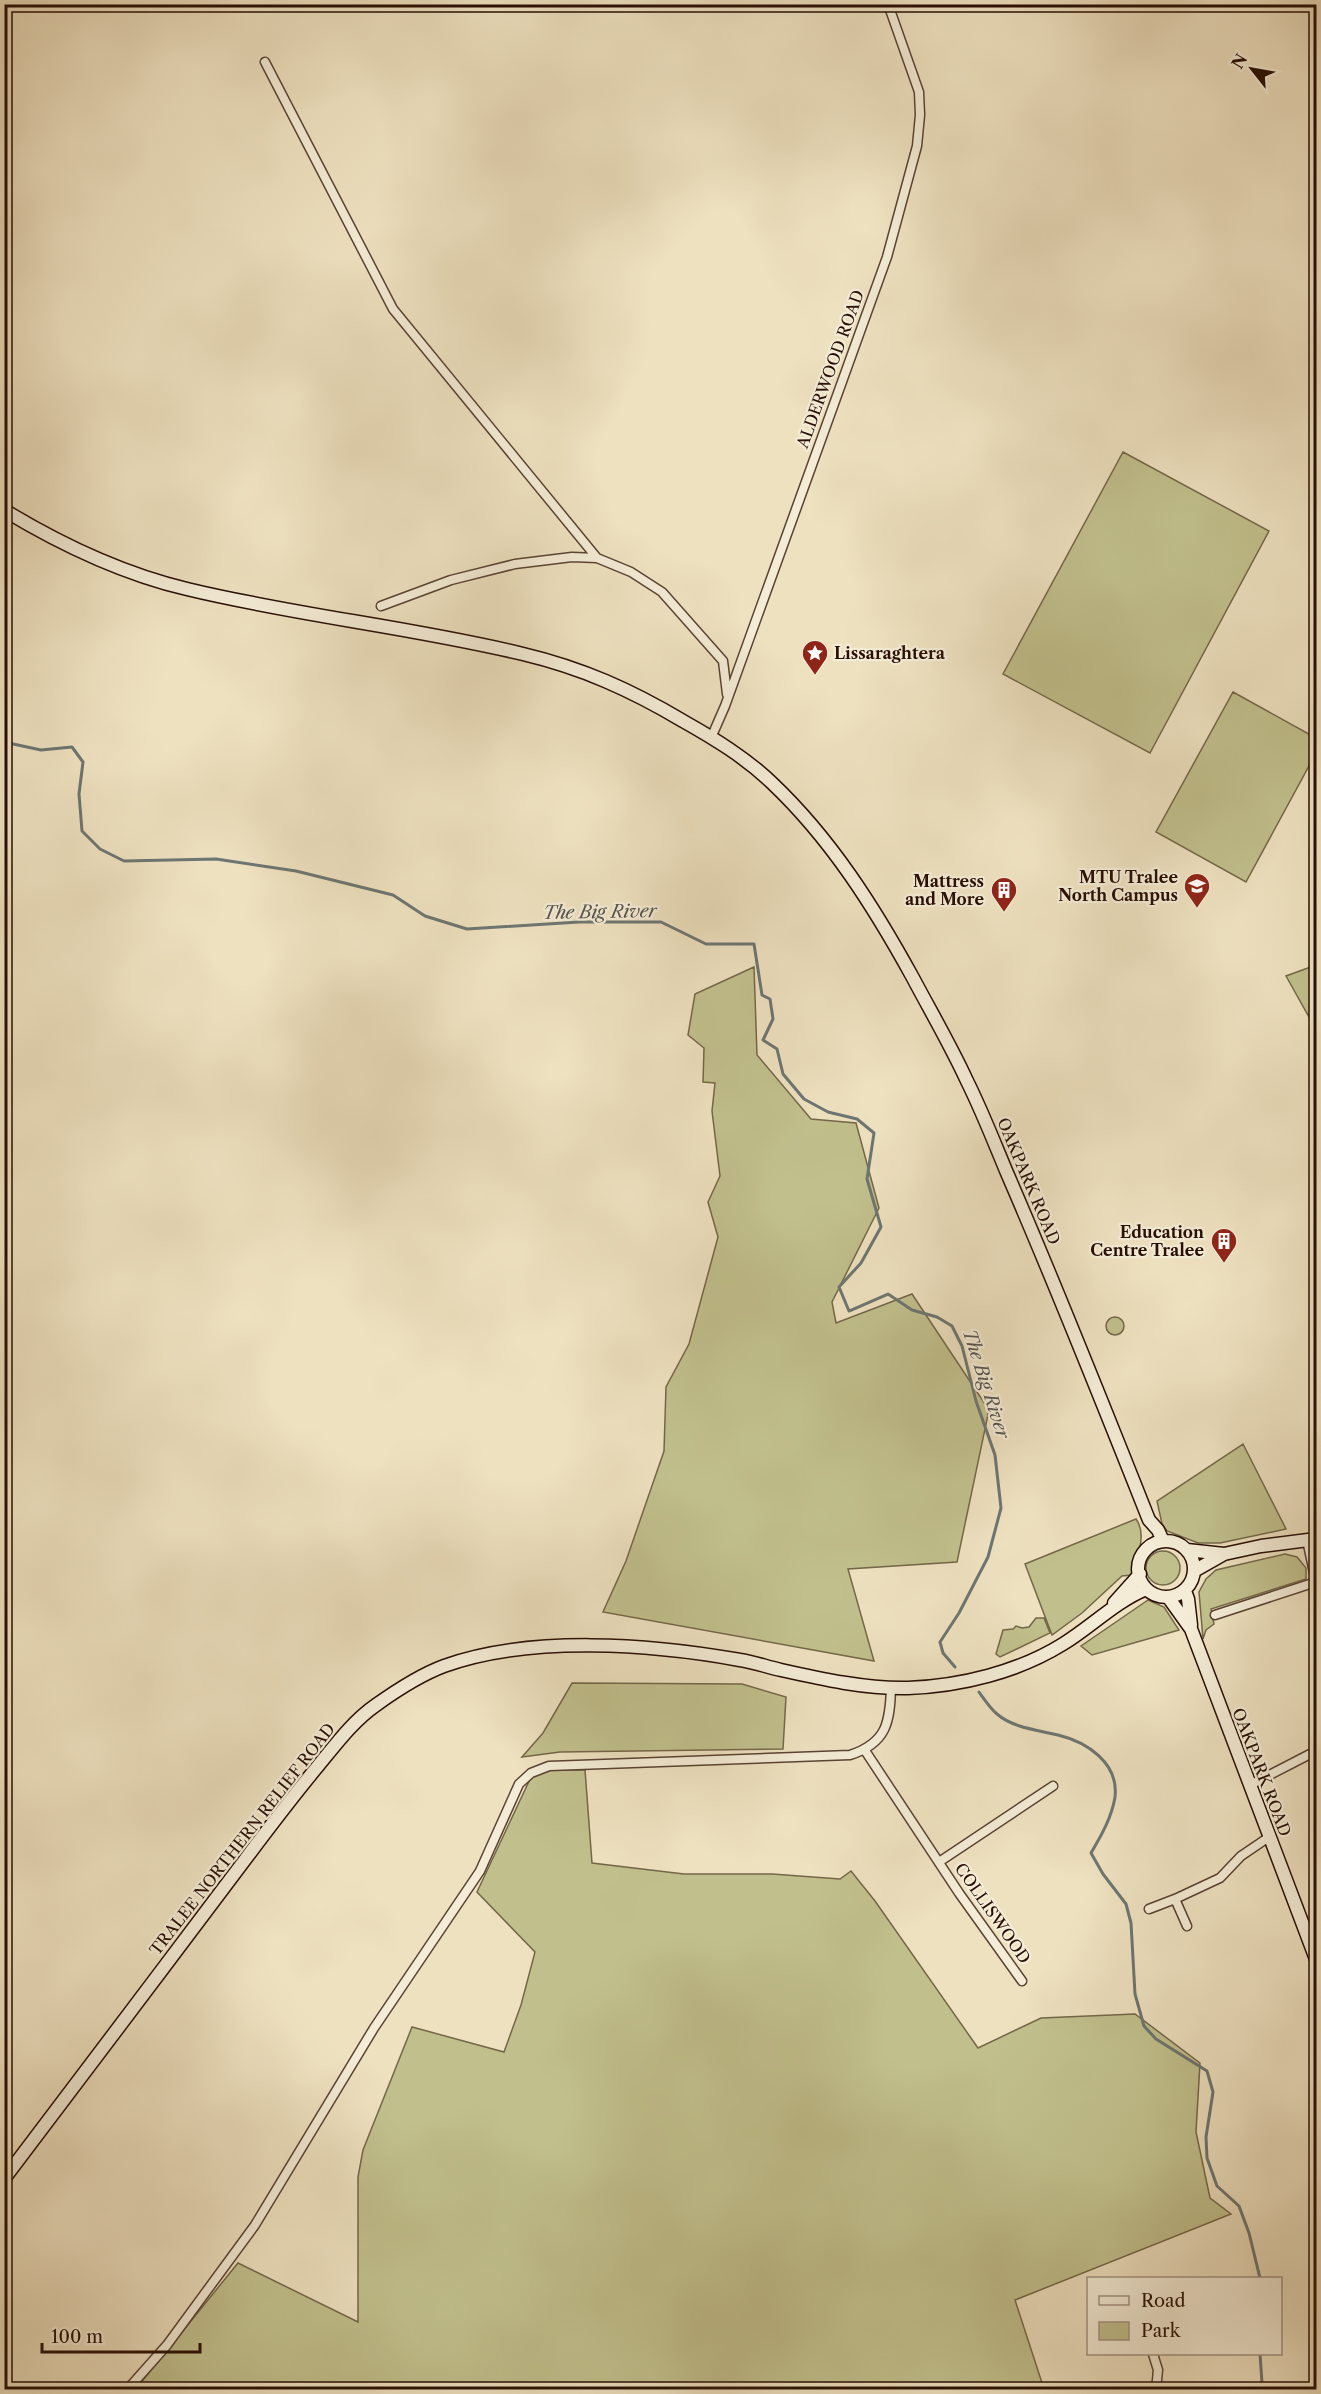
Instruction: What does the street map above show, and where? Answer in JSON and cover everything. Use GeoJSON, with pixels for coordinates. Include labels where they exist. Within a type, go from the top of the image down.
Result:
{"type":"FeatureCollection","features":[{"type":"Feature","properties":{"kind":"main road","name":"OAKPARK ROAD"},"geometry":{"type":"LineString","coordinates":[[4,510],[77,548],[118,566],[183,588],[265,606],[484,644],[562,663],[640,697],[711,738],[747,762],[773,784],[815,829],[848,870],[881,920],[968,1082],[1066,1311],[1149,1520],[1158,1530],[1162,1541]]}},
{"type":"Feature","properties":{"kind":"main road"},"geometry":{"type":"LineString","coordinates":[[1149,1520],[1147,1548],[1139,1564],[1140,1575],[1146,1589],[1157,1595],[1168,1597],[1185,1591]]}},
{"type":"Feature","properties":{"kind":"main road"},"geometry":{"type":"LineString","coordinates":[[1194,1571],[1224,1554],[1261,1546],[1312,1540]]}},
{"type":"Feature","properties":{"kind":"main road"},"geometry":{"type":"LineString","coordinates":[[1147,1548],[1162,1541],[1175,1542],[1187,1550],[1224,1554]]}},
{"type":"Feature","properties":{"kind":"main road"},"geometry":{"type":"LineString","coordinates":[[1187,1550],[1193,1561],[1194,1571],[1185,1591],[1191,1629]]}},
{"type":"Feature","properties":{"kind":"main road","name":"TRALEE NORTHERN RELIEF ROAD"},"geometry":{"type":"LineString","coordinates":[[1108,1611],[1140,1575]]}},
{"type":"Feature","properties":{"kind":"main road","name":"TRALEE NORTHERN RELIEF ROAD"},"geometry":{"type":"LineString","coordinates":[[4,2180],[290,1800],[344,1733],[375,1705],[408,1684],[459,1661],[494,1653],[568,1646],[626,1646],[741,1660],[818,1677],[891,1687],[939,1685],[974,1679],[1012,1668],[1065,1643],[1108,1611],[1146,1589]]}},
{"type":"Feature","properties":{"kind":"main road"},"geometry":{"type":"LineString","coordinates":[[1168,1597],[1191,1629]]}},
{"type":"Feature","properties":{"kind":"main road","name":"OAKPARK ROAD"},"geometry":{"type":"LineString","coordinates":[[1191,1629],[1317,1959]]}},
{"type":"Feature","properties":{"kind":"street","name":"ALDERWOOD ROAD"},"geometry":{"type":"LineString","coordinates":[[711,738],[728,697],[887,257],[917,146],[920,115],[919,92],[888,4]]}},
{"type":"Feature","properties":{"kind":"street"},"geometry":{"type":"LineString","coordinates":[[265,62],[393,309],[597,558]]}},
{"type":"Feature","properties":{"kind":"street"},"geometry":{"type":"LineString","coordinates":[[381,606],[451,580],[515,564],[572,557],[597,558],[631,572],[669,599],[723,661],[728,697]]}},
{"type":"Feature","properties":{"kind":"street"},"geometry":{"type":"LineString","coordinates":[[1215,1615],[1316,1582],[1312,1540]]}},
{"type":"Feature","properties":{"kind":"street"},"geometry":{"type":"LineString","coordinates":[[127,2390],[167,2345],[255,2225],[374,2028],[480,1871],[519,1784],[531,1773],[549,1766],[850,1755],[877,1740],[885,1729],[889,1719],[891,1687]]}},
{"type":"Feature","properties":{"kind":"street","name":"COLLISWOOD"},"geometry":{"type":"LineString","coordinates":[[864,1749],[1022,1981]]}},
{"type":"Feature","properties":{"kind":"street"},"geometry":{"type":"LineString","coordinates":[[1250,1785],[1317,1751]]}},
{"type":"Feature","properties":{"kind":"street","name":"COLLISWOOD"},"geometry":{"type":"LineString","coordinates":[[939,1862],[1053,1786]]}},
{"type":"Feature","properties":{"kind":"street"},"geometry":{"type":"LineString","coordinates":[[1149,1909],[1220,1878],[1241,1856],[1269,1836]]}},
{"type":"Feature","properties":{"kind":"street"},"geometry":{"type":"LineString","coordinates":[[1175,1899],[1187,1926]]}},
{"type":"Feature","properties":{"kind":"street"},"geometry":{"type":"LineString","coordinates":[[1153,2355],[1158,2370],[1156,2390]]}},
{"type":"Feature","properties":{"kind":"green space"},"geometry":{"type":"Polygon","coordinates":[[[1123,452],[1269,531],[1150,753],[1003,674],[1123,452]]]}},
{"type":"Feature","properties":{"kind":"green space"},"geometry":{"type":"Polygon","coordinates":[[[1233,692],[1316,738],[1316,753],[1246,882],[1156,832],[1233,692]]]}},
{"type":"Feature","properties":{"kind":"green space"},"geometry":{"type":"Polygon","coordinates":[[[1316,965],[1316,1023],[1309,1017],[1286,976],[1316,965]]]}},
{"type":"Feature","properties":{"kind":"green space"},"geometry":{"type":"Polygon","coordinates":[[[754,967],[757,1055],[811,1119],[856,1123],[879,1208],[832,1302],[836,1323],[912,1294],[989,1410],[957,1562],[848,1569],[874,1661],[603,1612],[626,1561],[664,1451],[666,1387],[689,1344],[718,1237],[708,1202],[720,1176],[712,1111],[715,1083],[703,1082],[704,1048],[688,1035],[695,994],[754,967]]]}},
{"type":"Feature","properties":{"kind":"green space"},"geometry":{"type":"Polygon","coordinates":[[[1111,1317],[1119,1317],[1124,1322],[1122,1333],[1111,1335],[1106,1330],[1106,1322],[1111,1317]]]}},
{"type":"Feature","properties":{"kind":"green space"},"geometry":{"type":"Polygon","coordinates":[[[1243,1444],[1286,1529],[1220,1543],[1198,1543],[1167,1531],[1162,1524],[1157,1501],[1243,1444]]]}},
{"type":"Feature","properties":{"kind":"green space"},"geometry":{"type":"Polygon","coordinates":[[[1136,1519],[1141,1540],[1131,1575],[1122,1576],[1082,1613],[1052,1635],[1025,1564],[1136,1519]]]}},
{"type":"Feature","properties":{"kind":"green space"},"geometry":{"type":"Polygon","coordinates":[[[1163,1551],[1175,1556],[1180,1568],[1175,1580],[1163,1585],[1151,1580],[1146,1568],[1151,1556],[1163,1551]]]}},
{"type":"Feature","properties":{"kind":"green space"},"geometry":{"type":"Polygon","coordinates":[[[1285,1554],[1297,1557],[1306,1568],[1306,1579],[1211,1609],[1214,1624],[1206,1630],[1203,1639],[1199,1592],[1206,1579],[1216,1570],[1285,1554]]]}},
{"type":"Feature","properties":{"kind":"green space"},"geometry":{"type":"Polygon","coordinates":[[[1148,1600],[1164,1607],[1179,1630],[1092,1655],[1081,1646],[1148,1600]]]}},
{"type":"Feature","properties":{"kind":"green space"},"geometry":{"type":"Polygon","coordinates":[[[1036,1618],[1044,1618],[1050,1633],[1000,1657],[996,1654],[1003,1630],[1013,1629],[1016,1626],[1029,1627],[1036,1618]]]}},
{"type":"Feature","properties":{"kind":"green space"},"geometry":{"type":"Polygon","coordinates":[[[572,1683],[742,1684],[786,1697],[783,1749],[560,1752],[522,1757],[543,1733],[572,1683]]]}},
{"type":"Feature","properties":{"kind":"green space"},"geometry":{"type":"Polygon","coordinates":[[[549,1770],[585,1770],[592,1863],[684,1874],[772,1874],[840,1879],[851,1871],[875,1901],[978,2048],[1041,2018],[1135,2014],[1200,2063],[1196,2132],[1210,2198],[1231,2214],[1015,2300],[1044,2389],[135,2390],[238,2263],[358,2322],[358,2177],[363,2150],[412,2027],[504,2052],[521,2005],[535,1952],[477,1892],[531,1777],[549,1770]]]}},
{"type":"Feature","properties":{"kind":"waterway","name":"The Big River"},"geometry":{"type":"LineString","coordinates":[[4,742],[41,750],[72,747],[83,762],[79,794],[82,831],[100,849],[124,861],[216,859],[296,871],[393,895],[425,916],[467,929],[579,922],[661,922],[706,944],[754,944],[762,995],[770,999],[773,1019],[763,1040],[777,1049],[783,1074],[804,1099],[828,1112],[857,1119],[874,1133],[867,1179],[881,1227],[861,1263],[839,1287],[849,1311],[888,1294],[912,1310],[937,1317],[952,1326],[962,1346],[976,1401],[995,1455],[1001,1508],[988,1557],[959,1613],[940,1642],[943,1653],[955,1667]]}},
{"type":"Feature","properties":{"kind":"waterway","name":"The Big River"},"geometry":{"type":"LineString","coordinates":[[979,1692],[1003,1719],[1080,1743],[1099,1756],[1112,1774],[1115,1785],[1114,1804],[1106,1826],[1091,1853],[1103,1874],[1126,1904],[1131,1923],[1135,1994],[1144,2026],[1156,2039],[1207,2071],[1213,2092],[1206,2137],[1207,2158],[1217,2186],[1239,2206],[1249,2233],[1260,2277]]}},
{"type":"Feature","properties":{"kind":"waterway","name":"The Big River"},"geometry":{"type":"LineString","coordinates":[[1260,2355],[1262,2383],[1265,2390]]}},
{"type":"Feature","properties":{"kind":"place","name":"Lissaraghtera"},"geometry":{"type":"Point","coordinates":[815,676]}},
{"type":"Feature","properties":{"kind":"place","name":"MTU Tralee North Campus"},"geometry":{"type":"Point","coordinates":[1197,909]}},
{"type":"Feature","properties":{"kind":"place","name":"Mattress and More"},"geometry":{"type":"Point","coordinates":[1004,913]}},
{"type":"Feature","properties":{"kind":"place","name":"Education Centre Tralee"},"geometry":{"type":"Point","coordinates":[1224,1264]}}]}
